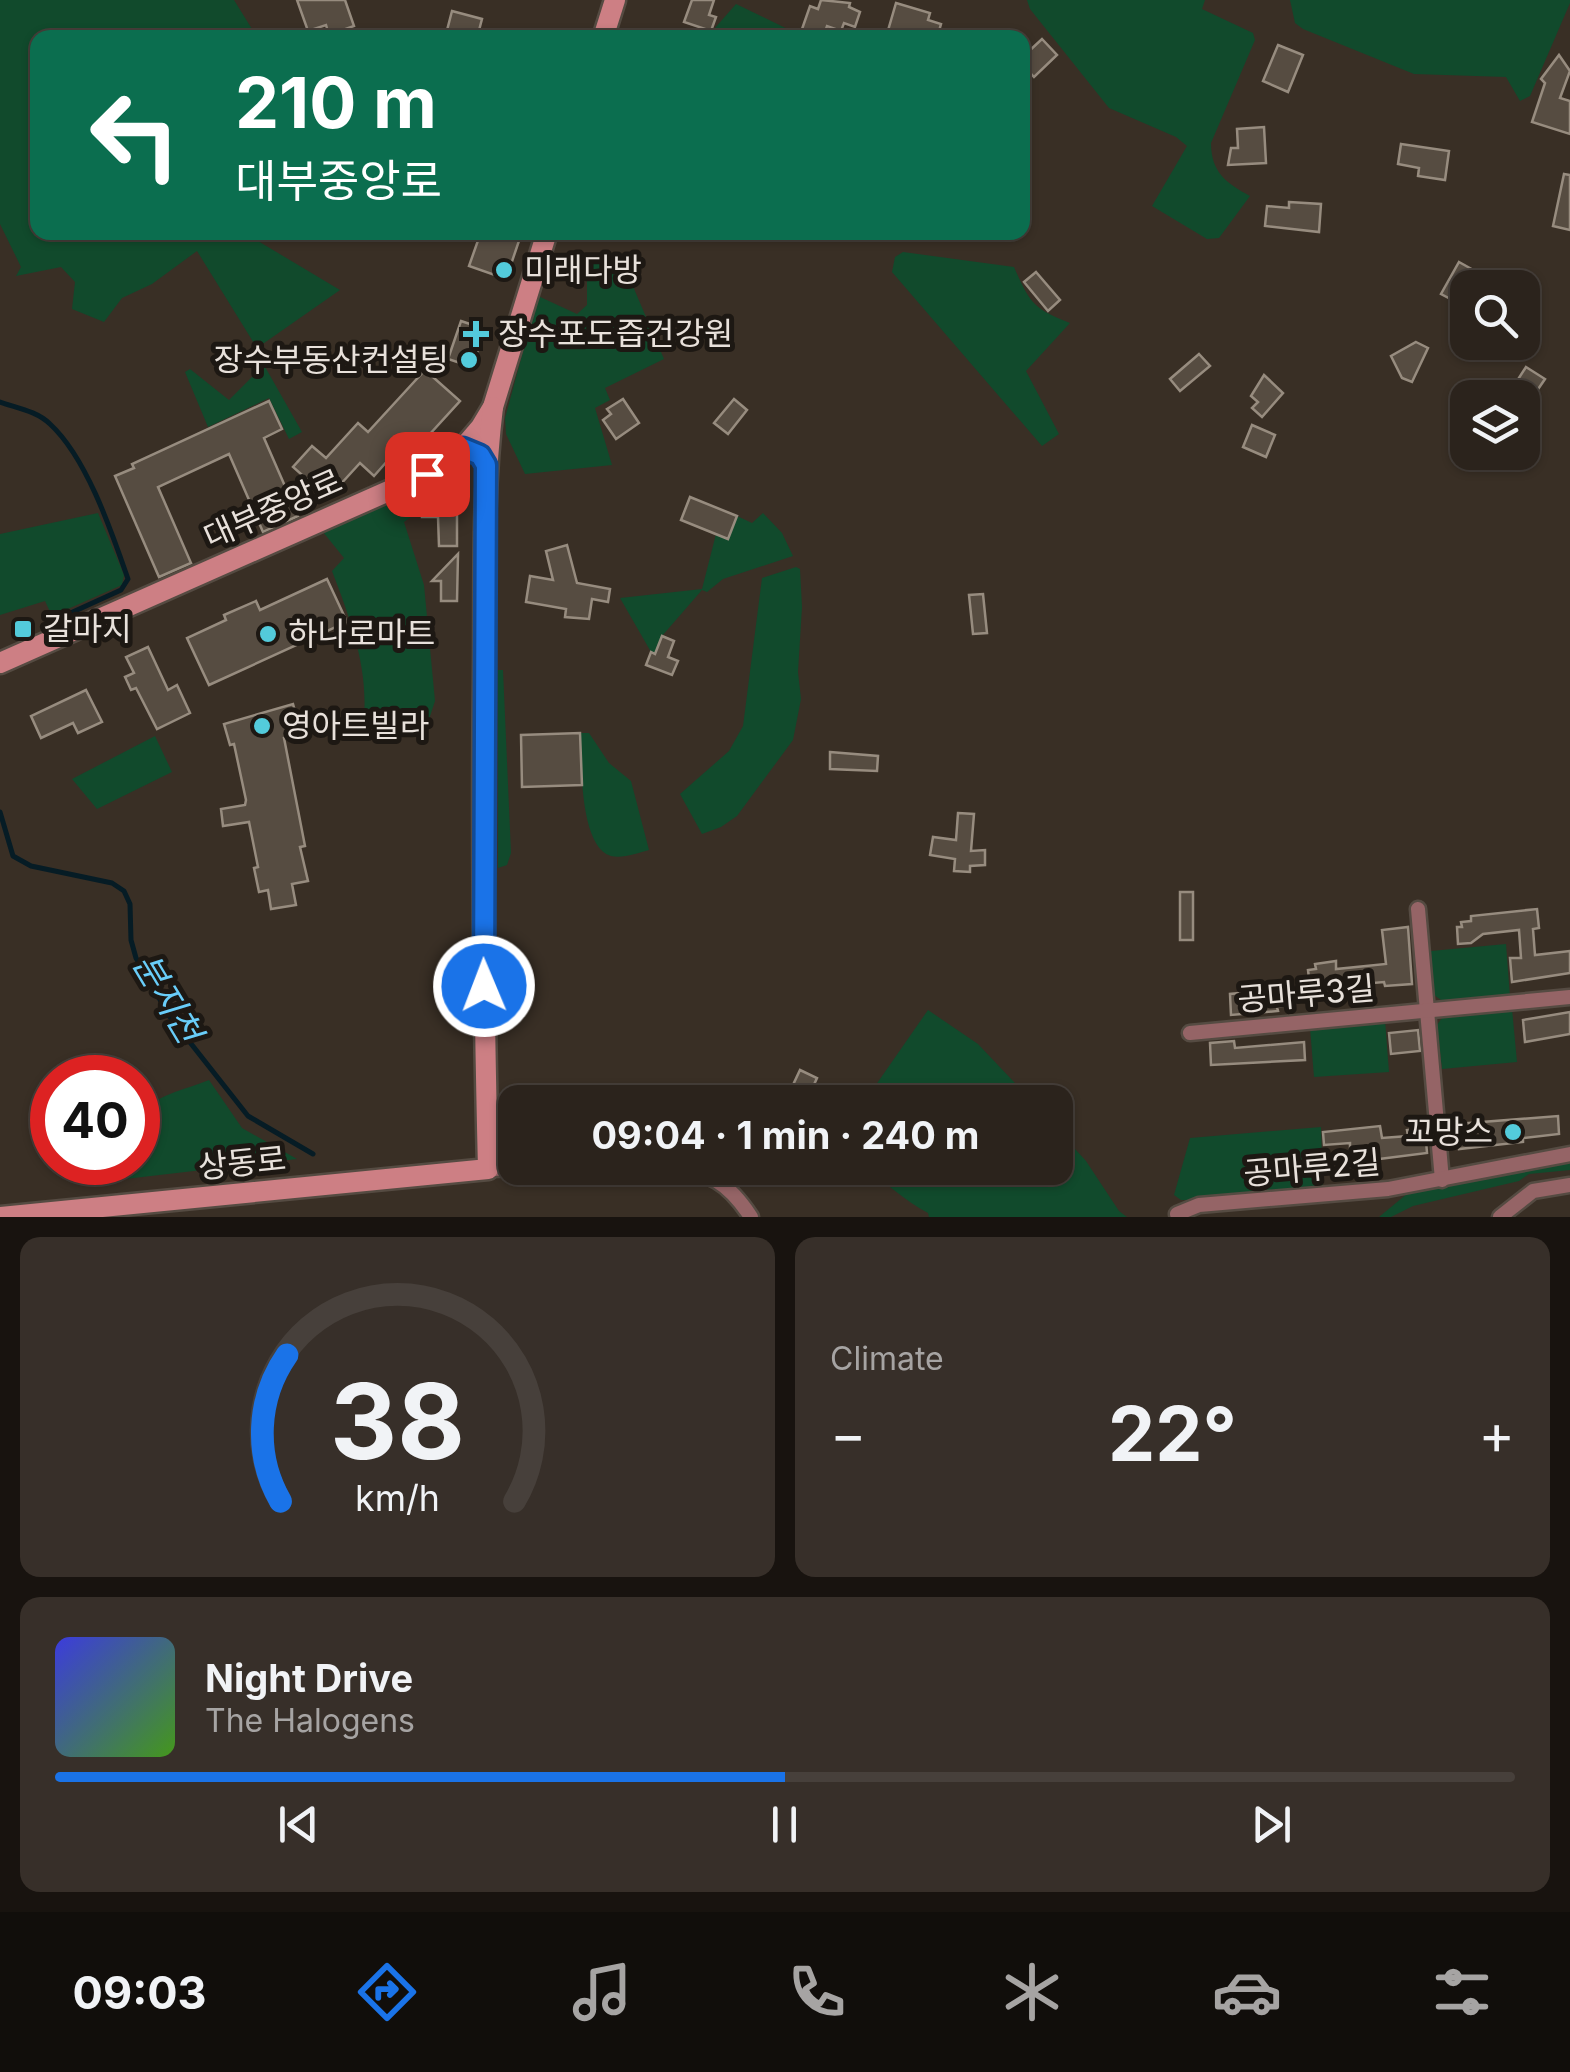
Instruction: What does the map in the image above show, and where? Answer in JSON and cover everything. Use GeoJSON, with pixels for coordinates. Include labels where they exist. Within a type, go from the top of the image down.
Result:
{"type":"FeatureCollection","features":[{"type":"Feature","properties":{"kind":"street"},"geometry":{"type":"LineString","coordinates":[[606,30],[615,0]]}},
{"type":"Feature","properties":{"kind":"street","name":"대부중앙로"},"geometry":{"type":"LineString","coordinates":[[0,663],[427,474],[463,448],[481,428],[492,407],[544,240]]}},
{"type":"Feature","properties":{"kind":"street"},"geometry":{"type":"LineString","coordinates":[[492,407],[486,465],[482,950],[488,1169],[498,1169]]}},
{"type":"Feature","properties":{"kind":"street"},"geometry":{"type":"LineString","coordinates":[[463,448],[480,455],[486,465]]}},
{"type":"Feature","properties":{"kind":"street"},"geometry":{"type":"LineString","coordinates":[[1418,909],[1442,1180]]}},
{"type":"Feature","properties":{"kind":"street","name":"공마루3길"},"geometry":{"type":"LineString","coordinates":[[1190,1033],[1570,997]]}},
{"type":"Feature","properties":{"kind":"street","name":"공마루2길"},"geometry":{"type":"LineString","coordinates":[[1177,1214],[1199,1206],[1329,1196],[1442,1180],[1570,1154]]}},
{"type":"Feature","properties":{"kind":"street","name":"상동로"},"geometry":{"type":"LineString","coordinates":[[1,1217],[488,1169]]}},
{"type":"Feature","properties":{"kind":"street"},"geometry":{"type":"LineString","coordinates":[[724,1185],[752,1217]]}},
{"type":"Feature","properties":{"kind":"street"},"geometry":{"type":"LineString","coordinates":[[1500,1217],[1533,1191],[1570,1185]]}},
{"type":"Feature","properties":{"kind":"green space"},"geometry":{"type":"Polygon","coordinates":[[[0,0],[234,0],[253,30],[30,30],[30,240],[258,240],[340,290],[257,348],[197,251],[152,284],[122,298],[104,322],[72,309],[75,282],[61,267],[16,276],[21,267],[0,224],[0,0]]]}},
{"type":"Feature","properties":{"kind":"green space"},"geometry":{"type":"Polygon","coordinates":[[[1027,0],[1205,0],[1202,9],[1253,33],[1255,40],[1211,143],[1214,162],[1222,176],[1250,196],[1219,238],[1207,239],[1152,206],[1187,146],[1176,137],[1109,108],[1030,9],[1027,0]]]}},
{"type":"Feature","properties":{"kind":"green space"},"geometry":{"type":"Polygon","coordinates":[[[1290,0],[1570,3],[1530,96],[1520,101],[1506,77],[1414,74],[1303,29],[1295,23],[1290,0]]]}},
{"type":"Feature","properties":{"kind":"green space"},"geometry":{"type":"Polygon","coordinates":[[[736,4],[790,30],[713,30],[736,4]]]}},
{"type":"Feature","properties":{"kind":"green space"},"geometry":{"type":"Polygon","coordinates":[[[903,252],[1014,267],[1034,304],[1070,323],[1026,371],[1059,434],[1042,446],[892,272],[895,257],[903,252]]]}},
{"type":"Feature","properties":{"kind":"green space"},"geometry":{"type":"Polygon","coordinates":[[[587,255],[614,257],[623,263],[664,359],[605,388],[610,400],[595,408],[612,465],[525,474],[506,434],[505,418],[538,296],[577,314],[587,305],[587,255]]]}},
{"type":"Feature","properties":{"kind":"green space"},"geometry":{"type":"Polygon","coordinates":[[[264,365],[302,432],[289,439],[269,398],[208,427],[185,372],[190,369],[229,400],[264,365]]]}},
{"type":"Feature","properties":{"kind":"green space"},"geometry":{"type":"Polygon","coordinates":[[[404,497],[411,517],[404,522],[424,585],[435,701],[429,719],[388,735],[364,717],[360,661],[332,571],[344,558],[323,532],[404,497]]]}},
{"type":"Feature","properties":{"kind":"green space"},"geometry":{"type":"Polygon","coordinates":[[[98,513],[124,575],[122,585],[52,616],[45,601],[0,615],[0,534],[98,513]]]}},
{"type":"Feature","properties":{"kind":"green space"},"geometry":{"type":"Polygon","coordinates":[[[763,513],[782,533],[793,556],[723,579],[707,592],[702,590],[662,636],[655,654],[651,652],[620,598],[702,589],[716,534],[728,538],[737,516],[752,523],[763,513]]]}},
{"type":"Feature","properties":{"kind":"green space"},"geometry":{"type":"Polygon","coordinates":[[[800,569],[802,607],[798,672],[801,699],[793,740],[737,816],[702,834],[680,794],[729,751],[743,726],[762,578],[800,569]]]}},
{"type":"Feature","properties":{"kind":"green space"},"geometry":{"type":"Polygon","coordinates":[[[498,670],[503,670],[511,853],[507,865],[498,868],[498,670]]]}},
{"type":"Feature","properties":{"kind":"green space"},"geometry":{"type":"Polygon","coordinates":[[[581,733],[589,733],[609,763],[631,781],[649,850],[611,856],[593,837],[584,801],[581,733]]]}},
{"type":"Feature","properties":{"kind":"green space"},"geometry":{"type":"Polygon","coordinates":[[[155,736],[172,772],[97,809],[72,779],[155,736]]]}},
{"type":"Feature","properties":{"kind":"green space"},"geometry":{"type":"Polygon","coordinates":[[[1506,944],[1510,997],[1444,1002],[1434,995],[1431,951],[1506,944]]]}},
{"type":"Feature","properties":{"kind":"green space"},"geometry":{"type":"Polygon","coordinates":[[[1512,1009],[1517,1062],[1442,1069],[1437,1025],[1444,1015],[1512,1009]]]}},
{"type":"Feature","properties":{"kind":"green space"},"geometry":{"type":"Polygon","coordinates":[[[928,1010],[978,1044],[1017,1085],[876,1085],[928,1010]]]}},
{"type":"Feature","properties":{"kind":"green space"},"geometry":{"type":"Polygon","coordinates":[[[1385,1020],[1389,1072],[1314,1077],[1310,1028],[1385,1020]]]}},
{"type":"Feature","properties":{"kind":"green space"},"geometry":{"type":"Polygon","coordinates":[[[209,1080],[242,1128],[297,1159],[160,1175],[161,1098],[209,1080]]]}},
{"type":"Feature","properties":{"kind":"green space"},"geometry":{"type":"Polygon","coordinates":[[[1321,1127],[1323,1190],[1188,1200],[1174,1195],[1190,1138],[1321,1127]]]}},
{"type":"Feature","properties":{"kind":"green space"},"geometry":{"type":"Polygon","coordinates":[[[1073,1147],[1127,1217],[929,1217],[886,1185],[1073,1185],[1073,1147]]]}},
{"type":"Feature","properties":{"kind":"green space"},"geometry":{"type":"Polygon","coordinates":[[[1570,1162],[1570,1170],[1529,1174],[1519,1181],[1379,1217],[1408,1193],[1570,1162]]]}},
{"type":"Feature","properties":{"kind":"building"},"geometry":{"type":"Polygon","coordinates":[[[297,0],[345,0],[354,26],[328,30],[326,25],[308,30],[297,0]]]}},
{"type":"Feature","properties":{"kind":"building"},"geometry":{"type":"Polygon","coordinates":[[[692,0],[714,0],[709,15],[716,17],[711,30],[684,22],[692,0]]]}},
{"type":"Feature","properties":{"kind":"building"},"geometry":{"type":"Polygon","coordinates":[[[821,0],[850,3],[849,7],[860,12],[855,27],[844,23],[841,30],[827,26],[826,30],[802,30],[810,6],[818,9],[821,0]]]}},
{"type":"Feature","properties":{"kind":"building"},"geometry":{"type":"Polygon","coordinates":[[[896,3],[930,13],[928,20],[941,24],[939,30],[888,30],[896,3]]]}},
{"type":"Feature","properties":{"kind":"building"},"geometry":{"type":"Polygon","coordinates":[[[452,11],[482,19],[479,30],[447,30],[452,11]]]}},
{"type":"Feature","properties":{"kind":"building"},"geometry":{"type":"Polygon","coordinates":[[[1042,39],[1057,55],[1034,77],[1030,73],[1030,50],[1042,39]]]}},
{"type":"Feature","properties":{"kind":"building"},"geometry":{"type":"Polygon","coordinates":[[[1278,45],[1303,55],[1288,92],[1263,81],[1278,45]]]}},
{"type":"Feature","properties":{"kind":"building"},"geometry":{"type":"Polygon","coordinates":[[[1559,55],[1570,71],[1560,98],[1570,101],[1570,134],[1532,122],[1545,83],[1541,79],[1559,55]]]}},
{"type":"Feature","properties":{"kind":"building"},"geometry":{"type":"Polygon","coordinates":[[[1264,127],[1266,163],[1228,165],[1231,148],[1238,148],[1237,129],[1264,127]]]}},
{"type":"Feature","properties":{"kind":"building"},"geometry":{"type":"Polygon","coordinates":[[[1401,144],[1449,151],[1445,180],[1418,176],[1419,168],[1398,164],[1401,144]]]}},
{"type":"Feature","properties":{"kind":"building"},"geometry":{"type":"Polygon","coordinates":[[[1564,174],[1570,175],[1570,230],[1553,226],[1564,174]]]}},
{"type":"Feature","properties":{"kind":"building"},"geometry":{"type":"Polygon","coordinates":[[[1289,202],[1321,204],[1319,232],[1265,226],[1267,206],[1289,208],[1289,202]]]}},
{"type":"Feature","properties":{"kind":"building"},"geometry":{"type":"Polygon","coordinates":[[[478,240],[519,240],[506,279],[469,266],[478,240]]]}},
{"type":"Feature","properties":{"kind":"building"},"geometry":{"type":"Polygon","coordinates":[[[1459,262],[1473,270],[1454,270],[1459,262]]]}},
{"type":"Feature","properties":{"kind":"building"},"geometry":{"type":"Polygon","coordinates":[[[1036,272],[1060,300],[1048,311],[1024,282],[1036,272]]]}},
{"type":"Feature","properties":{"kind":"building"},"geometry":{"type":"Polygon","coordinates":[[[1450,278],[1450,299],[1441,294],[1450,278]]]}},
{"type":"Feature","properties":{"kind":"building"},"geometry":{"type":"Polygon","coordinates":[[[461,321],[485,329],[472,367],[448,359],[461,321]]]}},
{"type":"Feature","properties":{"kind":"building"},"geometry":{"type":"Polygon","coordinates":[[[1416,342],[1428,348],[1412,382],[1402,378],[1391,356],[1416,342]]]}},
{"type":"Feature","properties":{"kind":"building"},"geometry":{"type":"Polygon","coordinates":[[[1199,354],[1210,366],[1180,391],[1170,379],[1199,354]]]}},
{"type":"Feature","properties":{"kind":"building"},"geometry":{"type":"Polygon","coordinates":[[[1526,367],[1545,379],[1540,386],[1540,380],[1518,380],[1526,367]]]}},
{"type":"Feature","properties":{"kind":"building"},"geometry":{"type":"Polygon","coordinates":[[[425,370],[460,401],[407,459],[397,450],[374,476],[360,463],[328,498],[293,467],[312,446],[326,458],[358,423],[368,432],[425,370]]]}},
{"type":"Feature","properties":{"kind":"building"},"geometry":{"type":"Polygon","coordinates":[[[1264,375],[1283,393],[1262,417],[1252,408],[1258,402],[1251,396],[1264,375]]]}},
{"type":"Feature","properties":{"kind":"building"},"geometry":{"type":"Polygon","coordinates":[[[623,399],[639,423],[616,439],[603,420],[611,414],[607,409],[623,399]]]}},
{"type":"Feature","properties":{"kind":"building"},"geometry":{"type":"Polygon","coordinates":[[[734,399],[747,410],[728,434],[714,423],[734,399]]]}},
{"type":"Feature","properties":{"kind":"building"},"geometry":{"type":"Polygon","coordinates":[[[269,401],[282,429],[264,438],[298,516],[263,532],[229,454],[158,487],[191,563],[159,577],[115,476],[134,468],[132,464],[269,401]]]}},
{"type":"Feature","properties":{"kind":"building"},"geometry":{"type":"Polygon","coordinates":[[[1252,425],[1275,435],[1266,457],[1243,447],[1252,425]]]}},
{"type":"Feature","properties":{"kind":"building"},"geometry":{"type":"Polygon","coordinates":[[[436,496],[450,496],[450,502],[457,502],[457,546],[439,546],[438,517],[422,517],[422,501],[436,500],[436,496]]]}},
{"type":"Feature","properties":{"kind":"building"},"geometry":{"type":"Polygon","coordinates":[[[690,497],[737,516],[728,539],[681,520],[690,497]]]}},
{"type":"Feature","properties":{"kind":"building"},"geometry":{"type":"Polygon","coordinates":[[[567,545],[577,583],[610,589],[608,602],[592,599],[589,619],[565,617],[566,609],[526,602],[530,576],[553,580],[546,551],[567,545]]]}},
{"type":"Feature","properties":{"kind":"building"},"geometry":{"type":"Polygon","coordinates":[[[458,554],[457,601],[441,601],[441,581],[432,581],[458,554]]]}},
{"type":"Feature","properties":{"kind":"building"},"geometry":{"type":"Polygon","coordinates":[[[327,579],[347,622],[209,685],[187,638],[256,601],[260,610],[327,579]]]}},
{"type":"Feature","properties":{"kind":"building"},"geometry":{"type":"Polygon","coordinates":[[[983,594],[987,633],[973,634],[969,595],[983,594]]]}},
{"type":"Feature","properties":{"kind":"building"},"geometry":{"type":"Polygon","coordinates":[[[662,636],[674,641],[668,657],[678,661],[672,675],[646,665],[662,636]]]}},
{"type":"Feature","properties":{"kind":"building"},"geometry":{"type":"Polygon","coordinates":[[[148,647],[168,690],[177,685],[190,713],[157,729],[136,688],[131,690],[125,677],[134,673],[126,657],[148,647]]]}},
{"type":"Feature","properties":{"kind":"building"},"geometry":{"type":"Polygon","coordinates":[[[86,690],[102,722],[78,733],[73,723],[41,738],[31,716],[86,690]]]}},
{"type":"Feature","properties":{"kind":"building"},"geometry":{"type":"Polygon","coordinates":[[[293,704],[301,733],[284,738],[308,881],[292,884],[296,905],[271,909],[268,890],[259,892],[249,822],[223,826],[221,809],[245,805],[246,800],[234,744],[230,745],[224,724],[293,704]]]}},
{"type":"Feature","properties":{"kind":"building"},"geometry":{"type":"Polygon","coordinates":[[[580,733],[582,785],[522,787],[521,735],[580,733]]]}},
{"type":"Feature","properties":{"kind":"building"},"geometry":{"type":"Polygon","coordinates":[[[830,752],[878,756],[877,771],[830,769],[830,752]]]}},
{"type":"Feature","properties":{"kind":"building"},"geometry":{"type":"Polygon","coordinates":[[[958,813],[974,814],[971,851],[985,850],[985,865],[970,866],[970,872],[954,871],[955,859],[930,855],[933,837],[956,840],[958,813]]]}},
{"type":"Feature","properties":{"kind":"building"},"geometry":{"type":"Polygon","coordinates":[[[1180,892],[1193,892],[1193,940],[1180,940],[1180,892]]]}},
{"type":"Feature","properties":{"kind":"building"},"geometry":{"type":"Polygon","coordinates":[[[1537,909],[1539,928],[1533,929],[1535,955],[1570,951],[1570,973],[1512,982],[1510,958],[1521,958],[1519,930],[1483,934],[1471,943],[1458,944],[1457,927],[1462,927],[1461,922],[1471,921],[1471,916],[1537,909]]]}},
{"type":"Feature","properties":{"kind":"building"},"geometry":{"type":"Polygon","coordinates":[[[1408,927],[1412,984],[1385,986],[1384,982],[1360,981],[1310,987],[1308,970],[1316,969],[1315,964],[1336,961],[1336,969],[1386,964],[1382,930],[1408,927]]]}},
{"type":"Feature","properties":{"kind":"building"},"geometry":{"type":"Polygon","coordinates":[[[1282,989],[1283,1006],[1277,1007],[1278,1011],[1231,1015],[1230,994],[1282,989]]]}},
{"type":"Feature","properties":{"kind":"building"},"geometry":{"type":"Polygon","coordinates":[[[1570,1012],[1570,1034],[1525,1042],[1523,1020],[1570,1012]]]}},
{"type":"Feature","properties":{"kind":"building"},"geometry":{"type":"Polygon","coordinates":[[[1418,1030],[1420,1051],[1391,1054],[1389,1033],[1418,1030]]]}},
{"type":"Feature","properties":{"kind":"building"},"geometry":{"type":"Polygon","coordinates":[[[1234,1041],[1235,1048],[1304,1042],[1305,1060],[1211,1065],[1210,1043],[1234,1041]]]}},
{"type":"Feature","properties":{"kind":"building"},"geometry":{"type":"Polygon","coordinates":[[[800,1070],[817,1078],[814,1085],[793,1085],[800,1070]]]}},
{"type":"Feature","properties":{"kind":"building"},"geometry":{"type":"Polygon","coordinates":[[[1558,1116],[1559,1134],[1459,1149],[1457,1124],[1558,1116]]]}},
{"type":"Feature","properties":{"kind":"building"},"geometry":{"type":"Polygon","coordinates":[[[1380,1126],[1382,1138],[1408,1136],[1407,1130],[1425,1128],[1427,1153],[1363,1161],[1362,1147],[1350,1148],[1350,1143],[1324,1145],[1323,1132],[1380,1126]]]}},
{"type":"Feature","properties":{"kind":"waterway","name":"분지천"},"geometry":{"type":"LineString","coordinates":[[0,402],[39,416],[76,456],[97,497],[128,579],[121,590],[64,616]]}},
{"type":"Feature","properties":{"kind":"waterway","name":"분지천"},"geometry":{"type":"LineString","coordinates":[[0,812],[13,856],[31,866],[112,883],[124,891],[130,904],[136,958],[170,1017],[248,1116],[313,1154]]}},
{"type":"Feature","properties":{"kind":"place","name":"미래다방"},"geometry":{"type":"Point","coordinates":[504,270]}},
{"type":"Feature","properties":{"kind":"place","name":"장수포도즙건강원"},"geometry":{"type":"Point","coordinates":[476,334]}},
{"type":"Feature","properties":{"kind":"place","name":"장수부동산컨설팅"},"geometry":{"type":"Point","coordinates":[469,360]}},
{"type":"Feature","properties":{"kind":"place","name":"갈마지"},"geometry":{"type":"Point","coordinates":[23,629]}},
{"type":"Feature","properties":{"kind":"place","name":"하나로마트"},"geometry":{"type":"Point","coordinates":[268,634]}},
{"type":"Feature","properties":{"kind":"place","name":"영아트빌라"},"geometry":{"type":"Point","coordinates":[262,726]}},
{"type":"Feature","properties":{"kind":"place","name":"꼬망스"},"geometry":{"type":"Point","coordinates":[1513,1132]}},
{"type":"Feature","properties":{"kind":"route"},"geometry":{"type":"LineString","coordinates":[[427,474],[463,448],[480,455],[486,465],[484,986]]}}]}
